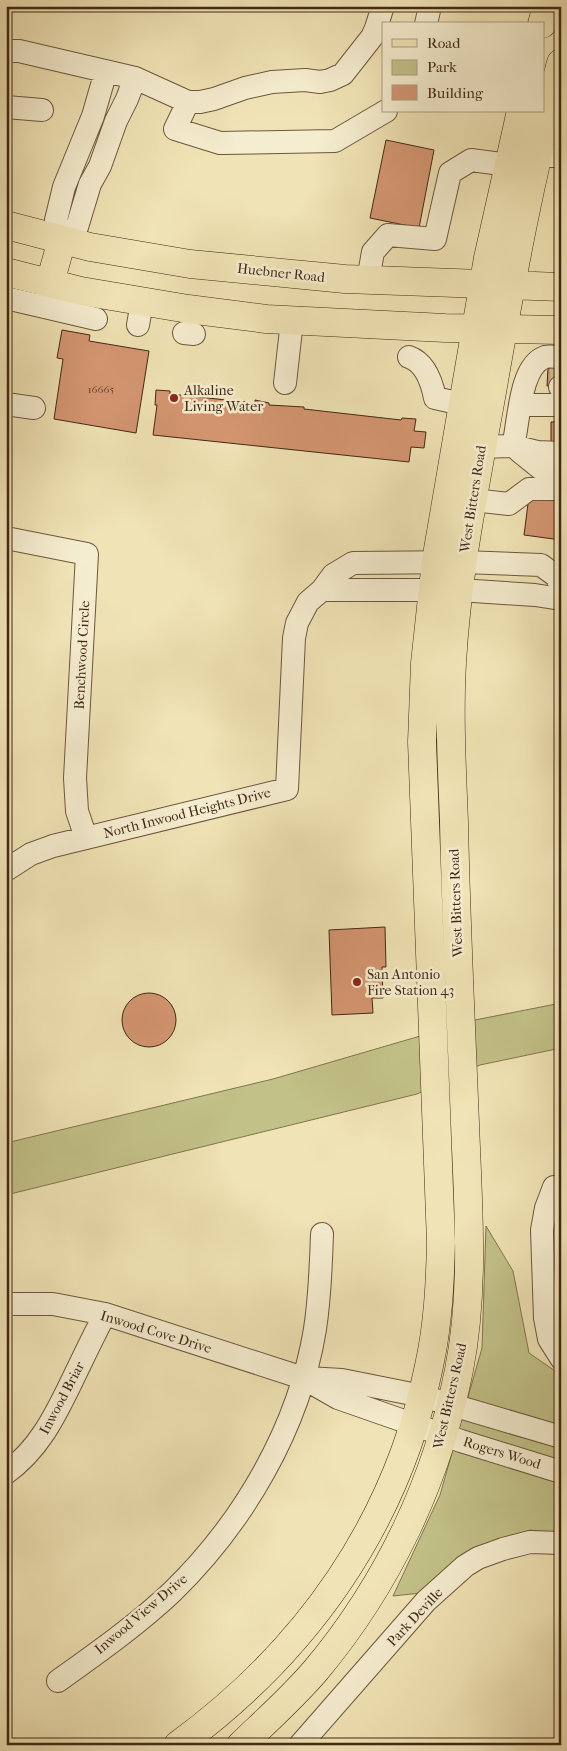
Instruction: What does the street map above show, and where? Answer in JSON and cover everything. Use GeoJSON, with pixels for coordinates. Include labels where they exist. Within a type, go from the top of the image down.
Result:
{"type":"FeatureCollection","features":[{"type":"Feature","properties":{"kind":"main road"},"geometry":{"type":"LineString","coordinates":[[543,22],[547,6]]}},
{"type":"Feature","properties":{"kind":"main road","name":"West Bitters Road"},"geometry":{"type":"LineString","coordinates":[[241,1745],[313,1673],[353,1623],[387,1568],[415,1511],[438,1452],[459,1370],[468,1307],[467,1180],[457,943],[452,665],[463,562],[503,329],[512,286],[550,156],[561,63]]}},
{"type":"Feature","properties":{"kind":"main road","name":"West Bitters Road"},"geometry":{"type":"LineString","coordinates":[[178,1745],[202,1728],[254,1683],[297,1637],[333,1592],[363,1543],[410,1442],[430,1365],[440,1297],[441,1242],[422,742],[425,663],[436,562],[462,404],[483,284],[521,112]]}},
{"type":"Feature","properties":{"kind":"main road","name":"Huebner Road"},"geometry":{"type":"LineString","coordinates":[[6,225],[90,247],[190,264],[368,280],[561,287]]}},
{"type":"Feature","properties":{"kind":"main road"},"geometry":{"type":"LineString","coordinates":[[49,295],[62,240]]}},
{"type":"Feature","properties":{"kind":"main road"},"geometry":{"type":"LineString","coordinates":[[6,272],[49,295],[80,291],[140,314],[188,325],[266,319],[291,338],[476,329],[560,330]]}},
{"type":"Feature","properties":{"kind":"street"},"geometry":{"type":"LineString","coordinates":[[6,51],[19,51],[135,78],[188,102],[214,99],[245,88],[272,82],[330,80],[343,74],[372,37],[383,6]]}},
{"type":"Feature","properties":{"kind":"street"},"geometry":{"type":"LineString","coordinates":[[426,22],[430,6]]}},
{"type":"Feature","properties":{"kind":"street"},"geometry":{"type":"LineString","coordinates":[[106,71],[93,116],[64,187],[56,220],[62,240],[77,227],[90,184],[100,166],[116,121],[135,78]]}},
{"type":"Feature","properties":{"kind":"street"},"geometry":{"type":"LineString","coordinates":[[188,102],[175,129],[220,142],[334,141],[384,112]]}},
{"type":"Feature","properties":{"kind":"street"},"geometry":{"type":"LineString","coordinates":[[6,107],[42,110]]}},
{"type":"Feature","properties":{"kind":"street"},"geometry":{"type":"LineString","coordinates":[[368,280],[373,252],[388,235],[435,239],[450,173],[471,160],[509,165]]}},
{"type":"Feature","properties":{"kind":"street"},"geometry":{"type":"LineString","coordinates":[[6,298],[49,295],[96,319]]}},
{"type":"Feature","properties":{"kind":"street"},"geometry":{"type":"LineString","coordinates":[[512,446],[517,432],[521,400],[533,367],[545,357],[561,357],[560,330]]}},
{"type":"Feature","properties":{"kind":"street"},"geometry":{"type":"LineString","coordinates":[[286,382],[291,338]]}},
{"type":"Feature","properties":{"kind":"street"},"geometry":{"type":"LineString","coordinates":[[410,357],[417,361],[427,374],[435,398],[462,404]]}},
{"type":"Feature","properties":{"kind":"street"},"geometry":{"type":"LineString","coordinates":[[492,390],[521,400],[561,405]]}},
{"type":"Feature","properties":{"kind":"street"},"geometry":{"type":"LineString","coordinates":[[6,404],[34,408]]}},
{"type":"Feature","properties":{"kind":"street"},"geometry":{"type":"LineString","coordinates":[[473,500],[509,504],[557,470],[537,452],[512,446],[482,447]]}},
{"type":"Feature","properties":{"kind":"street","name":"Benchwood Circle"},"geometry":{"type":"LineString","coordinates":[[6,538],[88,554],[75,778],[77,811],[86,838]]}},
{"type":"Feature","properties":{"kind":"street","name":"North Inwood Heights Drive"},"geometry":{"type":"LineString","coordinates":[[6,870],[31,854],[53,846],[286,789],[294,638],[297,623],[308,602],[322,590],[333,575],[353,563],[463,562],[540,565],[556,576],[561,586]]}},
{"type":"Feature","properties":{"kind":"street"},"geometry":{"type":"LineString","coordinates":[[361,590],[363,563]]}},
{"type":"Feature","properties":{"kind":"street"},"geometry":{"type":"LineString","coordinates":[[526,594],[530,565]]}},
{"type":"Feature","properties":{"kind":"street"},"geometry":{"type":"LineString","coordinates":[[322,590],[459,590],[526,594],[561,599]]}},
{"type":"Feature","properties":{"kind":"street"},"geometry":{"type":"LineString","coordinates":[[430,944],[457,943]]}},
{"type":"Feature","properties":{"kind":"street"},"geometry":{"type":"LineString","coordinates":[[433,1017],[460,1010]]}},
{"type":"Feature","properties":{"kind":"street"},"geometry":{"type":"LineString","coordinates":[[554,1186],[546,1208],[542,1230],[545,1318],[549,1339],[561,1358]]}},
{"type":"Feature","properties":{"kind":"street","name":"Inwood View Drive"},"geometry":{"type":"LineString","coordinates":[[58,1681],[117,1638],[171,1592],[206,1556],[236,1515],[263,1472],[282,1437],[303,1378],[316,1322],[321,1280],[322,1234]]}},
{"type":"Feature","properties":{"kind":"street","name":"Inwood Cove Drive"},"geometry":{"type":"LineString","coordinates":[[6,1304],[53,1304],[105,1314],[303,1378],[342,1380],[354,1393],[414,1425]]}},
{"type":"Feature","properties":{"kind":"street","name":"Inwood Briar"},"geometry":{"type":"LineString","coordinates":[[6,1473],[36,1446],[51,1423],[105,1314]]}},
{"type":"Feature","properties":{"kind":"street","name":"Inwood Cove Drive"},"geometry":{"type":"LineString","coordinates":[[354,1393],[422,1396],[450,1404]]}},
{"type":"Feature","properties":{"kind":"street"},"geometry":{"type":"LineString","coordinates":[[450,1404],[561,1437]]}},
{"type":"Feature","properties":{"kind":"street","name":"Rogers Wood"},"geometry":{"type":"LineString","coordinates":[[414,1425],[561,1472]]}},
{"type":"Feature","properties":{"kind":"street"},"geometry":{"type":"LineString","coordinates":[[529,1462],[539,1431]]}},
{"type":"Feature","properties":{"kind":"street","name":"Park Deville"},"geometry":{"type":"LineString","coordinates":[[300,1745],[426,1601],[464,1566],[503,1548],[530,1542],[561,1543]]}},
{"type":"Feature","properties":{"kind":"green space"},"geometry":{"type":"Polygon","coordinates":[[[561,1003],[561,1048],[480,1065],[417,1094],[6,1195],[6,1143],[273,1079],[475,1020],[561,1003]]]}},
{"type":"Feature","properties":{"kind":"green space"},"geometry":{"type":"Polygon","coordinates":[[[486,1226],[513,1271],[529,1353],[561,1375],[561,1535],[530,1530],[491,1542],[421,1593],[393,1596],[440,1495],[482,1348],[486,1226]]]}},
{"type":"Feature","properties":{"kind":"building"},"geometry":{"type":"Polygon","coordinates":[[[386,140],[434,150],[419,228],[370,218],[386,140]]]}},
{"type":"Feature","properties":{"kind":"building"},"geometry":{"type":"Polygon","coordinates":[[[62,330],[90,335],[89,341],[149,351],[136,433],[54,419],[63,359],[57,358],[62,330]]]}},
{"type":"Feature","properties":{"kind":"building"},"geometry":{"type":"Polygon","coordinates":[[[548,368],[561,369],[561,386],[547,386],[548,368]]]}},
{"type":"Feature","properties":{"kind":"building"},"geometry":{"type":"Polygon","coordinates":[[[156,390],[170,391],[170,394],[255,403],[255,400],[269,403],[269,405],[304,407],[304,409],[401,420],[402,418],[416,419],[414,431],[426,432],[424,448],[411,447],[409,462],[153,435],[157,405],[155,405],[156,390]]]}},
{"type":"Feature","properties":{"kind":"building"},"geometry":{"type":"Polygon","coordinates":[[[551,422],[561,422],[561,447],[551,447],[551,422]]]}},
{"type":"Feature","properties":{"kind":"building"},"geometry":{"type":"Polygon","coordinates":[[[529,496],[561,500],[561,540],[524,535],[529,496]]]}},
{"type":"Feature","properties":{"kind":"building","name":"San Antonio Fire Station 43"},"geometry":{"type":"Polygon","coordinates":[[[385,927],[386,967],[382,967],[383,998],[372,998],[373,1013],[332,1015],[329,930],[385,927]]]}},
{"type":"Feature","properties":{"kind":"building"},"geometry":{"type":"Polygon","coordinates":[[[144,993],[154,993],[164,997],[172,1005],[176,1020],[172,1035],[164,1043],[154,1047],[144,1047],[134,1043],[126,1035],[122,1025],[122,1015],[126,1005],[134,997],[144,993]]]}},
{"type":"Feature","properties":{"kind":"tunnel"},"geometry":{"type":"LineString","coordinates":[[560,387],[561,368]]}},
{"type":"Feature","properties":{"kind":"place","name":"Alkaline Living Water"},"geometry":{"type":"Point","coordinates":[174,398]}},
{"type":"Feature","properties":{"kind":"place","name":"San Antonio Fire Station 43"},"geometry":{"type":"Point","coordinates":[357,982]}}]}
